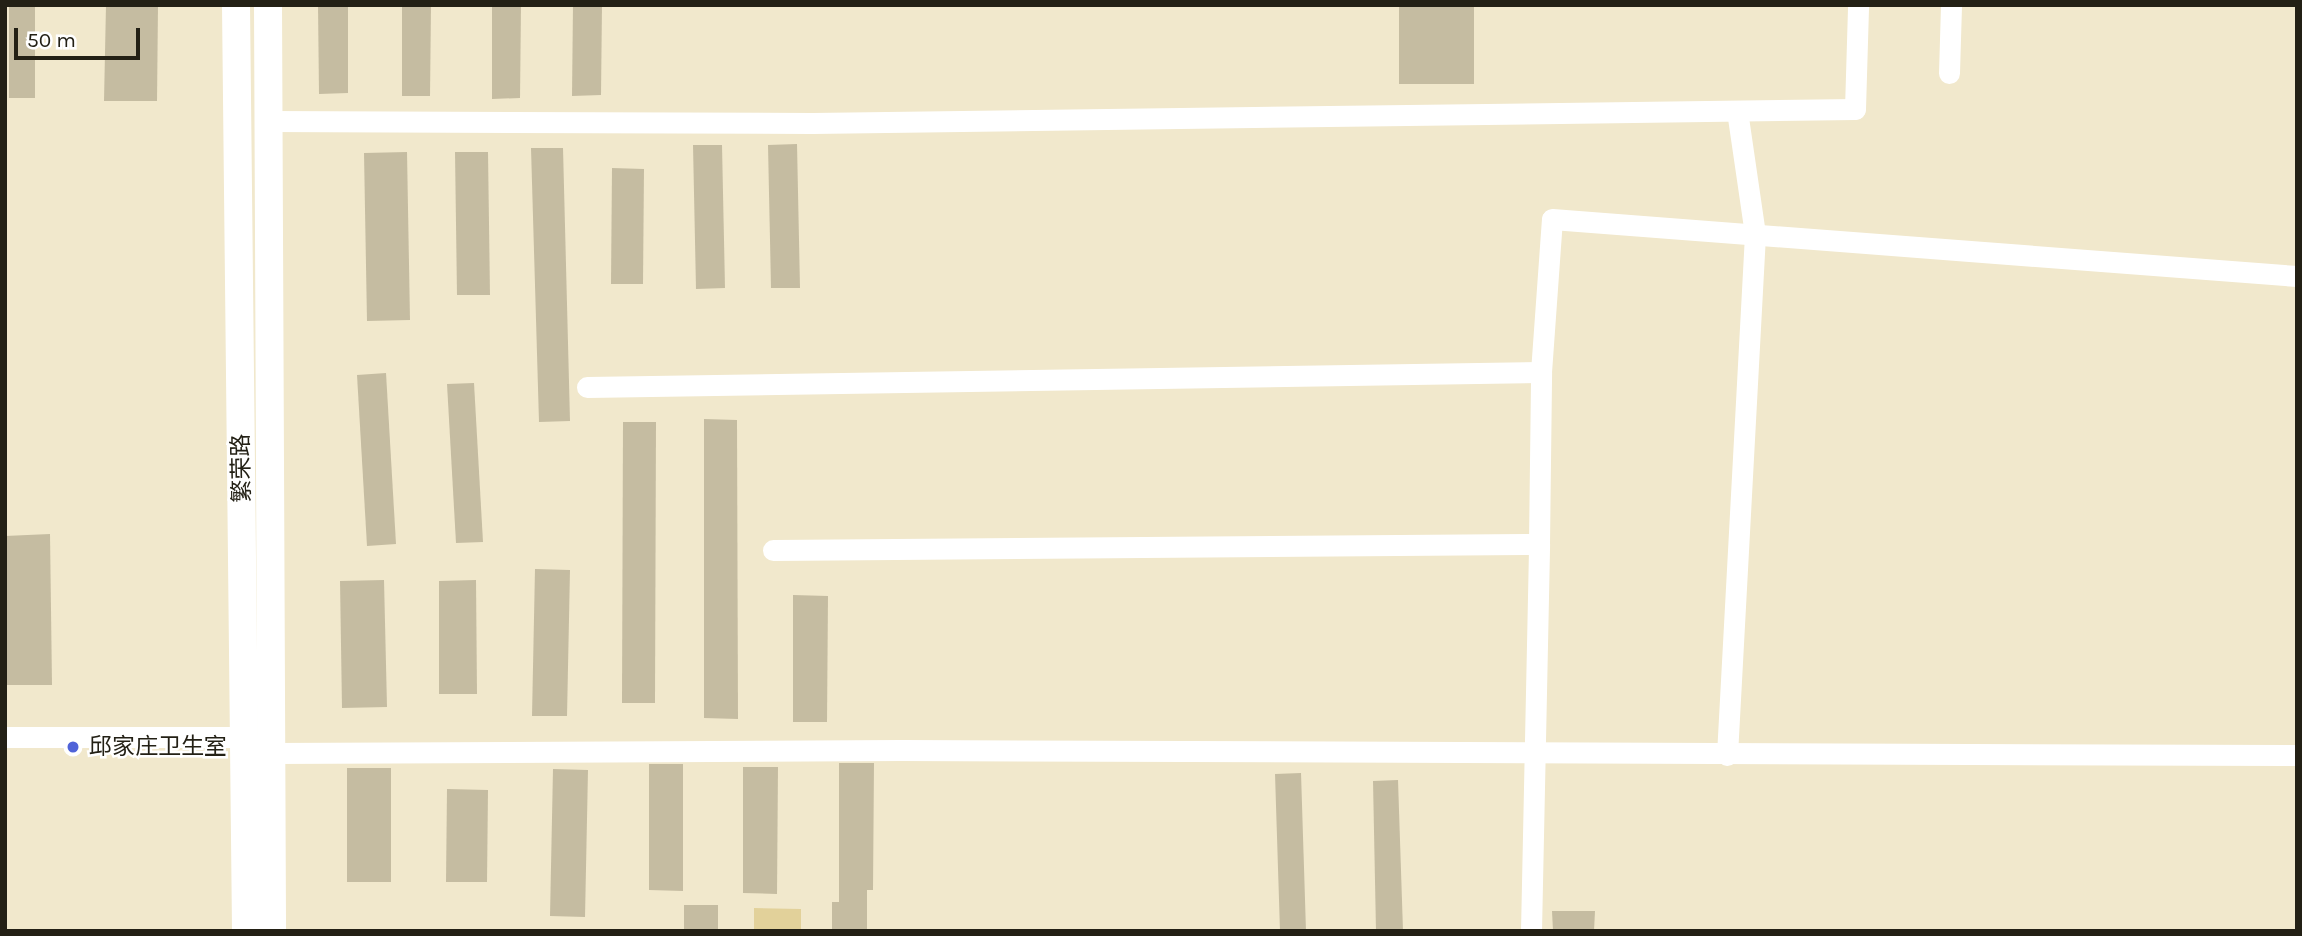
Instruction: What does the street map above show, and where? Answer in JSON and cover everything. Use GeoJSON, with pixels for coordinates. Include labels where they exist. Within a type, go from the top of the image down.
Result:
{"type":"FeatureCollection","features":[{"type":"Feature","properties":{"kind":"main road","name":"繁荣路"},"geometry":{"type":"LineString","coordinates":[[236,5],[246,931]]}},
{"type":"Feature","properties":{"kind":"main road","name":"繁荣路"},"geometry":{"type":"LineString","coordinates":[[268,5],[272,931]]}},
{"type":"Feature","properties":{"kind":"street"},"geometry":{"type":"LineString","coordinates":[[268,121],[812,123],[1855,109],[1858,5]]}},
{"type":"Feature","properties":{"kind":"street"},"geometry":{"type":"LineString","coordinates":[[1949,73],[1951,5]]}},
{"type":"Feature","properties":{"kind":"street"},"geometry":{"type":"LineString","coordinates":[[1727,755],[1755,234],[1737,111]]}},
{"type":"Feature","properties":{"kind":"street"},"geometry":{"type":"LineString","coordinates":[[1531,931],[1541,372],[1552,219],[2297,276]]}},
{"type":"Feature","properties":{"kind":"street"},"geometry":{"type":"LineString","coordinates":[[587,387],[1541,372]]}},
{"type":"Feature","properties":{"kind":"street"},"geometry":{"type":"LineString","coordinates":[[773,550],[1539,544]]}},
{"type":"Feature","properties":{"kind":"street"},"geometry":{"type":"LineString","coordinates":[[5,737],[245,737]]}},
{"type":"Feature","properties":{"kind":"street"},"geometry":{"type":"LineString","coordinates":[[272,754],[901,750],[1533,755],[2297,755]]}},
{"type":"Feature","properties":{"kind":"shaded area"},"geometry":{"type":"Polygon","coordinates":[[[754,908],[801,909],[801,931],[754,931],[754,908]]]}},
{"type":"Feature","properties":{"kind":"building"},"geometry":{"type":"Polygon","coordinates":[[[9,5],[35,5],[35,98],[9,98],[9,5]]]}},
{"type":"Feature","properties":{"kind":"building"},"geometry":{"type":"Polygon","coordinates":[[[106,5],[158,5],[157,101],[104,101],[106,5]]]}},
{"type":"Feature","properties":{"kind":"building"},"geometry":{"type":"Polygon","coordinates":[[[318,5],[348,5],[348,93],[319,94],[318,5]]]}},
{"type":"Feature","properties":{"kind":"building"},"geometry":{"type":"Polygon","coordinates":[[[402,5],[431,5],[430,96],[402,96],[402,5]]]}},
{"type":"Feature","properties":{"kind":"building"},"geometry":{"type":"Polygon","coordinates":[[[492,5],[521,5],[520,98],[492,99],[492,5]]]}},
{"type":"Feature","properties":{"kind":"building"},"geometry":{"type":"Polygon","coordinates":[[[573,5],[602,5],[601,95],[572,96],[573,5]]]}},
{"type":"Feature","properties":{"kind":"building"},"geometry":{"type":"Polygon","coordinates":[[[1399,5],[1474,5],[1474,84],[1399,84],[1399,5]]]}},
{"type":"Feature","properties":{"kind":"building"},"geometry":{"type":"Polygon","coordinates":[[[797,144],[800,288],[771,288],[768,145],[797,144]]]}},
{"type":"Feature","properties":{"kind":"building"},"geometry":{"type":"Polygon","coordinates":[[[693,145],[722,145],[725,288],[696,289],[693,145]]]}},
{"type":"Feature","properties":{"kind":"building"},"geometry":{"type":"Polygon","coordinates":[[[531,148],[563,148],[570,421],[539,422],[531,148]]]}},
{"type":"Feature","properties":{"kind":"building"},"geometry":{"type":"Polygon","coordinates":[[[407,152],[410,320],[367,321],[364,153],[407,152]]]}},
{"type":"Feature","properties":{"kind":"building"},"geometry":{"type":"Polygon","coordinates":[[[455,152],[488,152],[490,295],[457,295],[455,152]]]}},
{"type":"Feature","properties":{"kind":"building"},"geometry":{"type":"Polygon","coordinates":[[[612,168],[644,169],[643,284],[611,284],[612,168]]]}},
{"type":"Feature","properties":{"kind":"building"},"geometry":{"type":"Polygon","coordinates":[[[386,373],[396,544],[367,546],[357,375],[386,373]]]}},
{"type":"Feature","properties":{"kind":"building"},"geometry":{"type":"Polygon","coordinates":[[[474,383],[483,542],[456,543],[447,384],[474,383]]]}},
{"type":"Feature","properties":{"kind":"building"},"geometry":{"type":"Polygon","coordinates":[[[704,419],[737,420],[738,719],[704,718],[704,419]]]}},
{"type":"Feature","properties":{"kind":"building"},"geometry":{"type":"Polygon","coordinates":[[[623,422],[656,422],[655,703],[622,703],[623,422]]]}},
{"type":"Feature","properties":{"kind":"building"},"geometry":{"type":"Polygon","coordinates":[[[50,534],[52,685],[5,685],[5,536],[50,534]]]}},
{"type":"Feature","properties":{"kind":"building"},"geometry":{"type":"Polygon","coordinates":[[[535,569],[570,570],[567,716],[532,716],[535,569]]]}},
{"type":"Feature","properties":{"kind":"building"},"geometry":{"type":"Polygon","coordinates":[[[384,580],[387,707],[342,708],[340,581],[384,580]]]}},
{"type":"Feature","properties":{"kind":"building"},"geometry":{"type":"Polygon","coordinates":[[[476,580],[477,694],[439,694],[439,581],[476,580]]]}},
{"type":"Feature","properties":{"kind":"building"},"geometry":{"type":"Polygon","coordinates":[[[793,595],[828,596],[827,722],[793,722],[793,595]]]}},
{"type":"Feature","properties":{"kind":"building"},"geometry":{"type":"Polygon","coordinates":[[[839,763],[874,763],[873,890],[867,890],[867,931],[832,931],[832,902],[839,902],[839,763]]]}},
{"type":"Feature","properties":{"kind":"building"},"geometry":{"type":"Polygon","coordinates":[[[649,764],[683,764],[683,891],[649,890],[649,764]]]}},
{"type":"Feature","properties":{"kind":"building"},"geometry":{"type":"Polygon","coordinates":[[[743,767],[778,767],[777,894],[743,893],[743,767]]]}},
{"type":"Feature","properties":{"kind":"building"},"geometry":{"type":"Polygon","coordinates":[[[347,768],[391,768],[391,882],[347,882],[347,768]]]}},
{"type":"Feature","properties":{"kind":"building"},"geometry":{"type":"Polygon","coordinates":[[[553,769],[588,770],[585,917],[550,916],[553,769]]]}},
{"type":"Feature","properties":{"kind":"building"},"geometry":{"type":"Polygon","coordinates":[[[1301,773],[1306,931],[1280,931],[1275,774],[1301,773]]]}},
{"type":"Feature","properties":{"kind":"building"},"geometry":{"type":"Polygon","coordinates":[[[1398,780],[1403,931],[1376,931],[1373,781],[1398,780]]]}},
{"type":"Feature","properties":{"kind":"building"},"geometry":{"type":"Polygon","coordinates":[[[447,789],[488,790],[487,882],[446,882],[447,789]]]}},
{"type":"Feature","properties":{"kind":"building"},"geometry":{"type":"Polygon","coordinates":[[[684,905],[718,905],[718,931],[684,931],[684,905]]]}},
{"type":"Feature","properties":{"kind":"building"},"geometry":{"type":"Polygon","coordinates":[[[1552,911],[1595,911],[1594,931],[1553,931],[1552,911]]]}},
{"type":"Feature","properties":{"kind":"place","name":"邱家庄卫生室"},"geometry":{"type":"Point","coordinates":[73,747]}}]}
